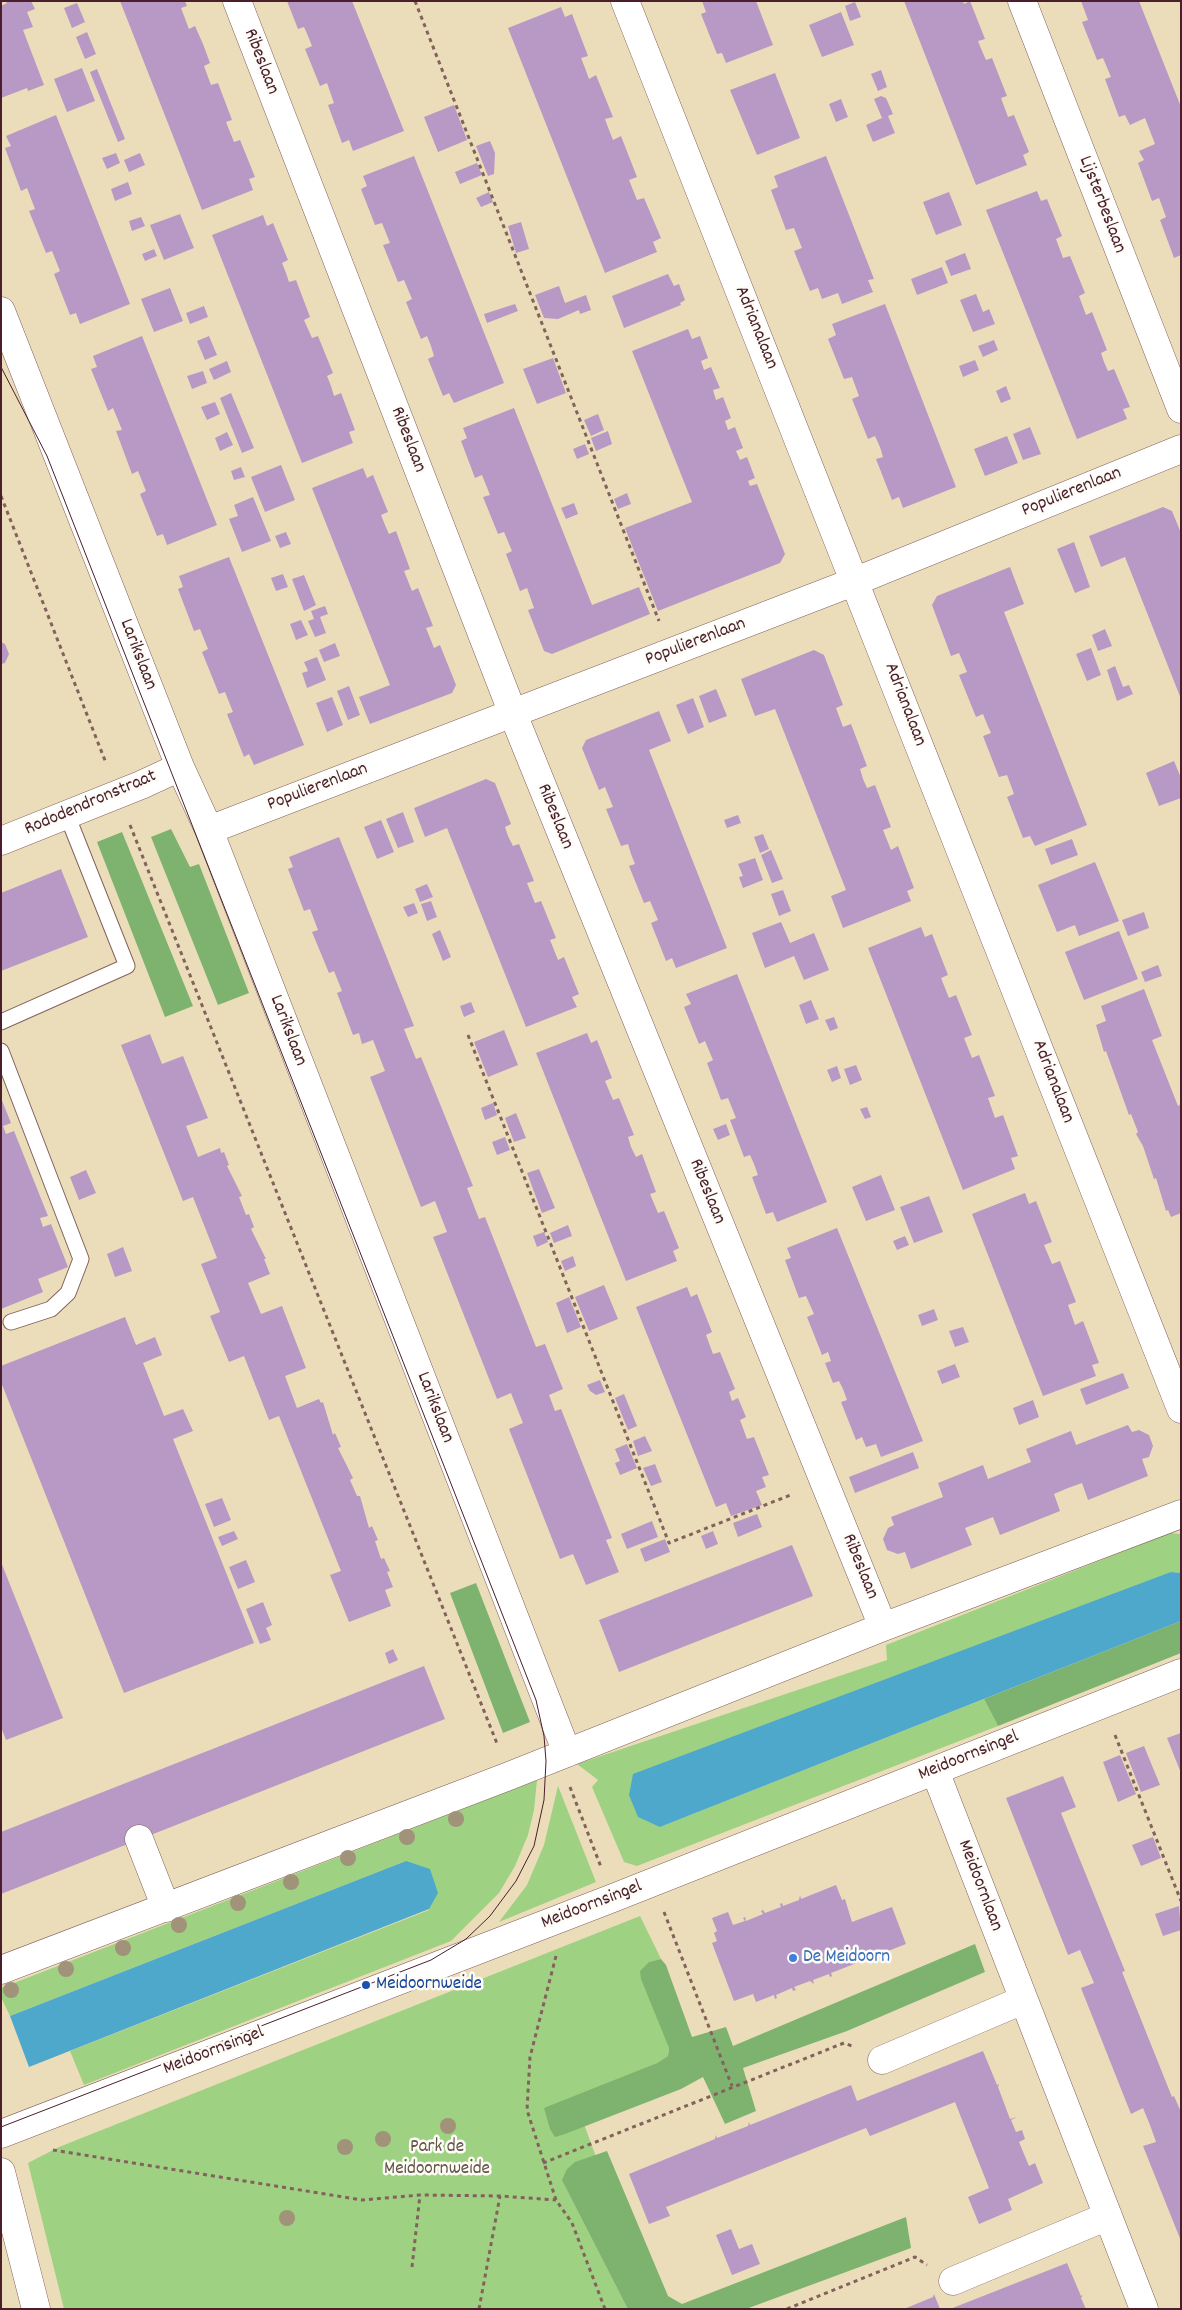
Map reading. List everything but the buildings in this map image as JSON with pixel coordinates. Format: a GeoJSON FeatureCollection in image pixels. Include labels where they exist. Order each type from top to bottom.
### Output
{"type":"FeatureCollection","features":[{"type":"Feature","properties":{"kind":"street","name":"Ribeslaan"},"geometry":{"type":"LineString","coordinates":[[237,1],[513,714],[883,1628]]}},
{"type":"Feature","properties":{"kind":"street","name":"Adrianalaan"},"geometry":{"type":"LineString","coordinates":[[625,1],[856,581],[1181,1410]]}},
{"type":"Feature","properties":{"kind":"street","name":"Lijsterbeslaan"},"geometry":{"type":"LineString","coordinates":[[1022,1],[1181,409]]}},
{"type":"Feature","properties":{"kind":"street","name":"Larikslaan"},"geometry":{"type":"LineString","coordinates":[[1,311],[180,767],[209,830],[567,1753]]}},
{"type":"Feature","properties":{"kind":"street","name":"Populierenlaan"},"geometry":{"type":"LineString","coordinates":[[209,830],[856,581],[1181,449]]}},
{"type":"Feature","properties":{"kind":"street","name":"Rododendronstraat"},"geometry":{"type":"LineString","coordinates":[[1,841],[118,795],[180,767]]}},
{"type":"Feature","properties":{"kind":"street"},"geometry":{"type":"LineString","coordinates":[[1,1970],[509,1776],[883,1628],[1181,1514]]}},
{"type":"Feature","properties":{"kind":"street","name":"Meidoornsingel"},"geometry":{"type":"LineString","coordinates":[[1,2134],[567,1916],[1181,1673]]}},
{"type":"Feature","properties":{"kind":"street","name":"Meidoornlaan"},"geometry":{"type":"LineString","coordinates":[[935,1771],[1144,2309]]}},
{"type":"Feature","properties":{"kind":"street"},"geometry":{"type":"LineString","coordinates":[[139,1839],[166,1908]]}},
{"type":"Feature","properties":{"kind":"street"},"geometry":{"type":"LineString","coordinates":[[882,2060],[1023,2000]]}},
{"type":"Feature","properties":{"kind":"street"},"geometry":{"type":"LineString","coordinates":[[1,2172],[36,2309]]}},
{"type":"Feature","properties":{"kind":"street"},"geometry":{"type":"LineString","coordinates":[[953,2281],[1108,2216]]}},
{"type":"Feature","properties":{"kind":"lane"},"geometry":{"type":"LineString","coordinates":[[1,1022],[128,966],[68,814]]}},
{"type":"Feature","properties":{"kind":"lane"},"geometry":{"type":"LineString","coordinates":[[1,1052],[81,1259],[68,1293],[51,1309],[11,1322]]}},
{"type":"Feature","properties":{"kind":"path"},"geometry":{"type":"LineString","coordinates":[[415,1],[672,652]]}},
{"type":"Feature","properties":{"kind":"path"},"geometry":{"type":"LineString","coordinates":[[1,496],[118,795],[509,1776]]}},
{"type":"Feature","properties":{"kind":"path"},"geometry":{"type":"LineString","coordinates":[[468,1035],[669,1543],[824,1482]]}},
{"type":"Feature","properties":{"kind":"path"},"geometry":{"type":"LineString","coordinates":[[1114,1734],[1181,1901]]}},
{"type":"Feature","properties":{"kind":"path"},"geometry":{"type":"LineString","coordinates":[[567,1753],[564,1770],[612,1898]]}},
{"type":"Feature","properties":{"kind":"path"},"geometry":{"type":"LineString","coordinates":[[653,1882],[732,2086]]}},
{"type":"Feature","properties":{"kind":"path"},"geometry":{"type":"LineString","coordinates":[[567,1916],[530,2056],[527,2110],[556,2200],[572,2223],[606,2309]]}},
{"type":"Feature","properties":{"kind":"path"},"geometry":{"type":"LineString","coordinates":[[543,2162],[844,2043],[882,2060]]}},
{"type":"Feature","properties":{"kind":"path"},"geometry":{"type":"LineString","coordinates":[[50,2150],[362,2200],[420,2195],[500,2196],[556,2200]]}},
{"type":"Feature","properties":{"kind":"path"},"geometry":{"type":"LineString","coordinates":[[412,2267],[420,2195]]}},
{"type":"Feature","properties":{"kind":"path"},"geometry":{"type":"LineString","coordinates":[[479,2309],[500,2196]]}},
{"type":"Feature","properties":{"kind":"path"},"geometry":{"type":"LineString","coordinates":[[787,2309],[915,2257],[953,2281]]}},
{"type":"Feature","properties":{"kind":"green space"},"geometry":{"type":"Polygon","coordinates":[[[171,829],[190,867],[199,864],[249,993],[218,1005],[151,837],[171,829]]]}},
{"type":"Feature","properties":{"kind":"green space"},"geometry":{"type":"Polygon","coordinates":[[[122,832],[193,1006],[165,1017],[97,842],[122,832]]]}},
{"type":"Feature","properties":{"kind":"green space"},"geometry":{"type":"Polygon","coordinates":[[[1170,1533],[1181,1534],[1181,1573],[1171,1572],[660,1827],[984,1699],[998,1726],[637,1866],[624,1862],[592,1787],[598,1780],[577,1764],[887,1660],[886,1645],[1170,1533]]]}},
{"type":"Feature","properties":{"kind":"green space"},"geometry":{"type":"Polygon","coordinates":[[[476,1583],[530,1722],[503,1733],[450,1593],[476,1583]]]}},
{"type":"Feature","properties":{"kind":"green space"},"geometry":{"type":"Polygon","coordinates":[[[1181,1621],[1181,1653],[998,1726],[984,1699],[1181,1621]]]}},
{"type":"Feature","properties":{"kind":"green space"},"geometry":{"type":"Polygon","coordinates":[[[537,1780],[534,1810],[528,1835],[515,1866],[499,1893],[451,1941],[84,2085],[70,2051],[429,1910],[406,1861],[10,2016],[1,1997],[1,1988],[537,1780]]]}},
{"type":"Feature","properties":{"kind":"green space"},"geometry":{"type":"Polygon","coordinates":[[[558,1786],[596,1882],[499,1922],[527,1885],[544,1845],[558,1786]]]}},
{"type":"Feature","properties":{"kind":"green space","name":"Park de Meidoornweide"},"geometry":{"type":"Polygon","coordinates":[[[640,1916],[661,1959],[649,1962],[669,2048],[668,2056],[657,2063],[574,2097],[652,2309],[64,2309],[28,2163],[59,2147],[640,1916]]]}},
{"type":"Feature","properties":{"kind":"green space"},"geometry":{"type":"Polygon","coordinates":[[[975,1944],[985,1972],[847,2031],[743,2068],[756,2111],[725,2124],[703,2077],[681,2089],[565,2134],[555,2137],[550,2129],[544,2108],[657,2063],[668,2056],[669,2048],[641,1979],[640,1971],[649,1962],[661,1959],[666,1965],[692,2037],[726,2027],[733,2046],[975,1944]]]}},
{"type":"Feature","properties":{"kind":"green space"},"geometry":{"type":"Polygon","coordinates":[[[607,2151],[668,2296],[682,2304],[906,2217],[911,2248],[746,2309],[628,2309],[562,2180],[567,2169],[575,2162],[607,2151]]]}},
{"type":"Feature","properties":{"kind":"water"},"geometry":{"type":"Polygon","coordinates":[[[1171,1572],[1181,1573],[1181,1621],[660,1827],[638,1817],[629,1795],[633,1774],[1171,1572]]]}},
{"type":"Feature","properties":{"kind":"water"},"geometry":{"type":"Polygon","coordinates":[[[406,1861],[430,1869],[438,1893],[429,1909],[29,2067],[10,2016],[406,1861]]]}},
{"type":"Feature","properties":{"kind":"tram line"},"geometry":{"type":"LineString","coordinates":[[1,367],[47,456],[536,1700],[544,1736],[546,1761],[544,1800],[534,1846],[516,1881],[490,1916],[466,1939],[431,1960],[1,2127]]}},
{"type":"Feature","properties":{"kind":"place","name":"De Meidoorn"},"geometry":{"type":"Point","coordinates":[793,1958]}},
{"type":"Feature","properties":{"kind":"place","name":"Meidoornweide"},"geometry":{"type":"Point","coordinates":[366,1985]}}]}
